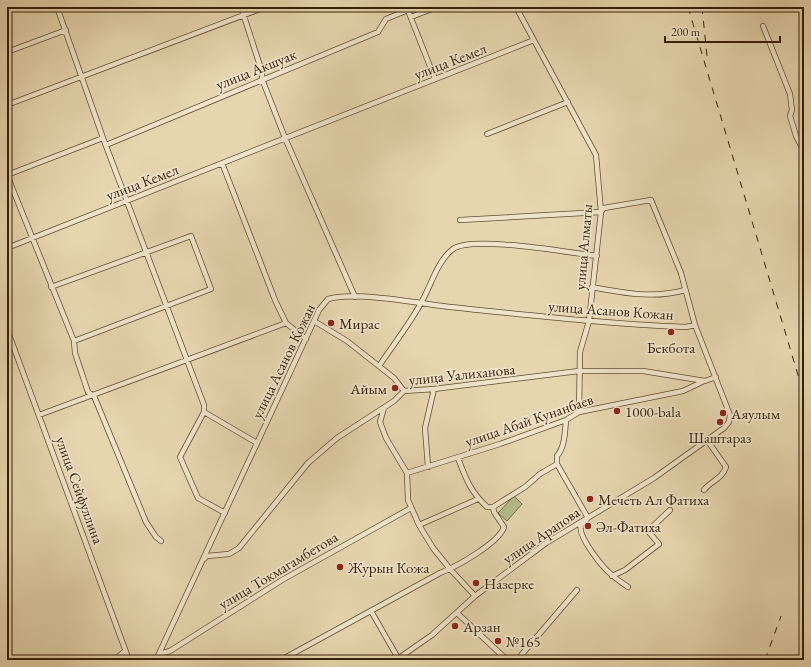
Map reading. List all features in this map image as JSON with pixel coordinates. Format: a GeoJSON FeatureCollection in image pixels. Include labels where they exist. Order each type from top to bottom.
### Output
{"type":"FeatureCollection","features":[{"type":"Feature","properties":{"kind":"street"},"geometry":{"type":"LineString","coordinates":[[57,7],[103,138],[204,405],[204,412],[180,456],[198,498],[225,513]]}},
{"type":"Feature","properties":{"kind":"street"},"geometry":{"type":"LineString","coordinates":[[241,7],[262,72],[262,79],[285,138],[355,297]]}},
{"type":"Feature","properties":{"kind":"street"},"geometry":{"type":"LineString","coordinates":[[7,105],[265,7]]}},
{"type":"Feature","properties":{"kind":"street"},"geometry":{"type":"LineString","coordinates":[[412,17],[437,7]]}},
{"type":"Feature","properties":{"kind":"street"},"geometry":{"type":"LineString","coordinates":[[487,134],[568,102],[516,7]]}},
{"type":"Feature","properties":{"kind":"street"},"geometry":{"type":"LineString","coordinates":[[407,8],[412,17],[435,79]]}},
{"type":"Feature","properties":{"kind":"street","name":"улица Акшуак"},"geometry":{"type":"LineString","coordinates":[[106,145],[378,32],[386,19],[407,8]]}},
{"type":"Feature","properties":{"kind":"street"},"geometry":{"type":"LineString","coordinates":[[763,26],[790,94],[792,110],[790,116],[803,149]]}},
{"type":"Feature","properties":{"kind":"street"},"geometry":{"type":"LineString","coordinates":[[7,52],[66,30]]}},
{"type":"Feature","properties":{"kind":"street","name":"улица Кемел"},"geometry":{"type":"LineString","coordinates":[[7,248],[534,40]]}},
{"type":"Feature","properties":{"kind":"street","name":"улица Алматы"},"geometry":{"type":"LineString","coordinates":[[568,102],[596,155],[601,212],[589,321],[580,352],[579,412]]}},
{"type":"Feature","properties":{"kind":"street"},"geometry":{"type":"LineString","coordinates":[[103,138],[7,175],[74,341],[75,353],[88,392],[94,396],[146,522],[156,537],[161,541]]}},
{"type":"Feature","properties":{"kind":"street"},"geometry":{"type":"LineString","coordinates":[[222,162],[275,300],[286,323],[306,339]]}},
{"type":"Feature","properties":{"kind":"street"},"geometry":{"type":"LineString","coordinates":[[460,220],[601,212],[604,208],[651,200],[681,273],[695,325],[716,377]]}},
{"type":"Feature","properties":{"kind":"street"},"geometry":{"type":"LineString","coordinates":[[51,287],[191,236],[211,289],[74,341]]}},
{"type":"Feature","properties":{"kind":"street"},"geometry":{"type":"LineString","coordinates":[[379,366],[421,304],[445,257],[454,248],[466,243],[486,243],[597,256]]}},
{"type":"Feature","properties":{"kind":"street"},"geometry":{"type":"LineString","coordinates":[[592,287],[648,295],[672,294],[685,290]]}},
{"type":"Feature","properties":{"kind":"street","name":"улица Асанов Кожан"},"geometry":{"type":"LineString","coordinates":[[156,660],[319,310],[328,299],[355,297],[589,321],[682,327],[695,325]]}},
{"type":"Feature","properties":{"kind":"street"},"geometry":{"type":"LineString","coordinates":[[314,321],[347,341],[399,383],[404,391]]}},
{"type":"Feature","properties":{"kind":"street"},"geometry":{"type":"LineString","coordinates":[[39,415],[94,396],[286,323]]}},
{"type":"Feature","properties":{"kind":"street","name":"улица Сейфуллина"},"geometry":{"type":"LineString","coordinates":[[7,329],[129,660]]}},
{"type":"Feature","properties":{"kind":"street","name":"улица Уалиханова"},"geometry":{"type":"LineString","coordinates":[[203,559],[207,556],[229,554],[239,548],[308,463],[337,438],[385,407],[404,391],[434,389],[579,371],[643,371],[705,381],[716,377]]}},
{"type":"Feature","properties":{"kind":"street","name":"улица Арапова"},"geometry":{"type":"LineString","coordinates":[[397,659],[432,635],[475,596],[546,543],[654,478],[724,428],[729,422],[730,415],[716,377]]}},
{"type":"Feature","properties":{"kind":"street","name":"улица Абай Кунанбаев"},"geometry":{"type":"LineString","coordinates":[[407,473],[458,458],[566,420],[579,412],[683,391],[705,381]]}},
{"type":"Feature","properties":{"kind":"street"},"geometry":{"type":"LineString","coordinates":[[428,467],[425,428],[434,389]]}},
{"type":"Feature","properties":{"kind":"street"},"geometry":{"type":"LineString","coordinates":[[385,407],[380,422],[382,430],[407,473],[408,500],[419,525],[433,548],[450,570],[475,596]]}},
{"type":"Feature","properties":{"kind":"street"},"geometry":{"type":"LineString","coordinates":[[204,412],[257,444]]}},
{"type":"Feature","properties":{"kind":"street"},"geometry":{"type":"LineString","coordinates":[[566,420],[565,436],[560,452],[557,456],[558,464],[588,518],[581,525],[580,533],[612,576],[628,587]]}},
{"type":"Feature","properties":{"kind":"street"},"geometry":{"type":"LineString","coordinates":[[704,490],[711,482],[719,478],[726,468],[707,440]]}},
{"type":"Feature","properties":{"kind":"street"},"geometry":{"type":"LineString","coordinates":[[458,458],[469,486],[478,499],[487,507],[493,507],[525,487],[540,474],[558,464]]}},
{"type":"Feature","properties":{"kind":"street"},"geometry":{"type":"LineString","coordinates":[[419,525],[478,499]]}},
{"type":"Feature","properties":{"kind":"street"},"geometry":{"type":"LineString","coordinates":[[281,660],[440,573],[450,570],[488,545],[503,530],[503,523],[494,512],[493,507]]}},
{"type":"Feature","properties":{"kind":"street","name":"улица Токмагамбетова"},"geometry":{"type":"LineString","coordinates":[[159,654],[170,650],[282,580],[411,508]]}},
{"type":"Feature","properties":{"kind":"street"},"geometry":{"type":"LineString","coordinates":[[612,576],[625,570],[659,544],[648,531],[670,510]]}},
{"type":"Feature","properties":{"kind":"street"},"geometry":{"type":"LineString","coordinates":[[517,660],[577,590]]}},
{"type":"Feature","properties":{"kind":"street"},"geometry":{"type":"LineString","coordinates":[[371,612],[397,659]]}},
{"type":"Feature","properties":{"kind":"street"},"geometry":{"type":"LineString","coordinates":[[457,613],[506,660]]}},
{"type":"Feature","properties":{"kind":"street"},"geometry":{"type":"LineString","coordinates":[[114,660],[125,651]]}},
{"type":"Feature","properties":{"kind":"green space"},"geometry":{"type":"Polygon","coordinates":[[[514,496],[522,504],[507,521],[498,513],[514,496]]]}},
{"type":"Feature","properties":{"kind":"railway"},"geometry":{"type":"LineString","coordinates":[[688,7],[804,395]]}},
{"type":"Feature","properties":{"kind":"railway"},"geometry":{"type":"LineString","coordinates":[[702,7],[707,56]]}},
{"type":"Feature","properties":{"kind":"railway"},"geometry":{"type":"LineString","coordinates":[[765,660],[781,616]]}},
{"type":"Feature","properties":{"kind":"place","name":"Мирас"},"geometry":{"type":"Point","coordinates":[331,323]}},
{"type":"Feature","properties":{"kind":"place","name":"Бекбота"},"geometry":{"type":"Point","coordinates":[671,332]}},
{"type":"Feature","properties":{"kind":"place","name":"Айым"},"geometry":{"type":"Point","coordinates":[395,388]}},
{"type":"Feature","properties":{"kind":"place","name":"1000-bala"},"geometry":{"type":"Point","coordinates":[617,411]}},
{"type":"Feature","properties":{"kind":"place","name":"Аяулым"},"geometry":{"type":"Point","coordinates":[723,413]}},
{"type":"Feature","properties":{"kind":"place","name":"Шаштараз"},"geometry":{"type":"Point","coordinates":[720,422]}},
{"type":"Feature","properties":{"kind":"place","name":"Мечеть Ал Фатиха"},"geometry":{"type":"Point","coordinates":[590,499]}},
{"type":"Feature","properties":{"kind":"place","name":"Әл-Фатиха"},"geometry":{"type":"Point","coordinates":[588,526]}},
{"type":"Feature","properties":{"kind":"place","name":"Журын Кожа"},"geometry":{"type":"Point","coordinates":[340,567]}},
{"type":"Feature","properties":{"kind":"place","name":"Назерке"},"geometry":{"type":"Point","coordinates":[476,583]}},
{"type":"Feature","properties":{"kind":"place","name":"Арзан"},"geometry":{"type":"Point","coordinates":[455,626]}},
{"type":"Feature","properties":{"kind":"place","name":"№165"},"geometry":{"type":"Point","coordinates":[498,641]}}]}
